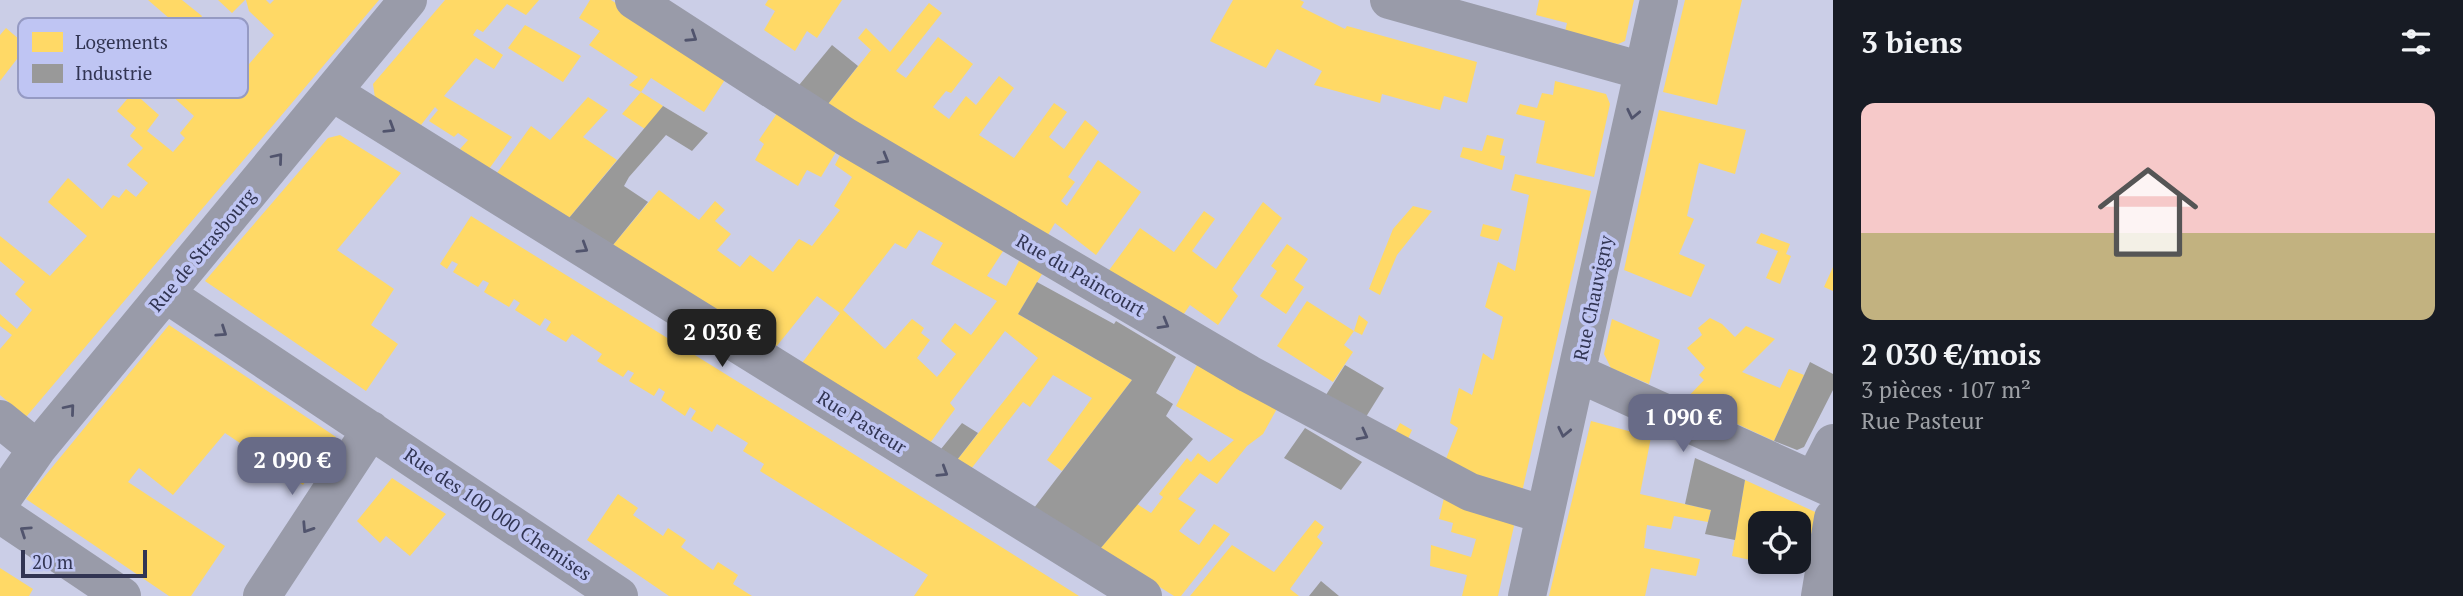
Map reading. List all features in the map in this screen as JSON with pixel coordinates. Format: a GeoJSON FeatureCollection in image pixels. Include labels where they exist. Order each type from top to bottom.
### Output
{"type":"FeatureCollection","features":[{"type":"Feature","properties":{"kind":"street","name":"Rue de Strasbourg"},"geometry":{"type":"LineString","coordinates":[[0,502],[37,449],[408,0]]}},
{"type":"Feature","properties":{"kind":"street","name":"Rue du Paincourt"},"geometry":{"type":"LineString","coordinates":[[634,0],[846,137],[1249,374],[1470,492],[1545,515]]}},
{"type":"Feature","properties":{"kind":"street"},"geometry":{"type":"LineString","coordinates":[[1389,0],[1643,71]]}},
{"type":"Feature","properties":{"kind":"street","name":"Rue Chauvigny"},"geometry":{"type":"LineString","coordinates":[[1527,596],[1659,0]]}},
{"type":"Feature","properties":{"kind":"street","name":"Rue Pasteur"},"geometry":{"type":"LineString","coordinates":[[332,92],[1143,596]]}},
{"type":"Feature","properties":{"kind":"street","name":"Rue des 100 000 Chemises"},"geometry":{"type":"LineString","coordinates":[[166,294],[619,596]]}},
{"type":"Feature","properties":{"kind":"street"},"geometry":{"type":"LineString","coordinates":[[1577,373],[1823,485],[1833,443]]}},
{"type":"Feature","properties":{"kind":"street"},"geometry":{"type":"LineString","coordinates":[[0,419],[37,449]]}},
{"type":"Feature","properties":{"kind":"street"},"geometry":{"type":"LineString","coordinates":[[262,596],[372,430]]}},
{"type":"Feature","properties":{"kind":"street"},"geometry":{"type":"LineString","coordinates":[[0,514],[122,596]]}},
{"type":"Feature","properties":{"kind":"street"},"geometry":{"type":"LineString","coordinates":[[1820,596],[1833,518]]}},
{"type":"Feature","properties":{"kind":"building: Logements"},"geometry":{"type":"Polygon","coordinates":[[[148,0],[182,0],[202,16],[201,18],[169,18],[148,0]]]}},
{"type":"Feature","properties":{"kind":"building: Logements"},"geometry":{"type":"Polygon","coordinates":[[[218,0],[245,0],[232,13],[218,0]]]}},
{"type":"Feature","properties":{"kind":"building: Logements"},"geometry":{"type":"Polygon","coordinates":[[[246,0],[266,0],[270,4],[274,0],[379,0],[26,417],[0,395],[0,349],[12,335],[0,326],[0,314],[17,329],[32,310],[15,294],[25,282],[0,261],[0,236],[50,276],[87,236],[48,202],[68,178],[102,209],[113,195],[119,198],[126,189],[136,197],[148,183],[127,165],[143,148],[130,136],[136,128],[117,111],[128,98],[140,98],[159,115],[147,131],[173,152],[185,138],[180,133],[194,116],[174,98],[248,98],[248,65],[274,35],[249,11],[246,0]]]}},
{"type":"Feature","properties":{"kind":"building: Logements"},"geometry":{"type":"Polygon","coordinates":[[[445,0],[539,0],[526,15],[507,4],[483,32],[477,29],[473,35],[503,55],[494,69],[476,58],[444,96],[512,137],[489,169],[460,149],[468,140],[458,133],[454,137],[429,121],[438,110],[435,107],[421,125],[375,98],[373,84],[445,0]]]}},
{"type":"Feature","properties":{"kind":"building: Logements"},"geometry":{"type":"Polygon","coordinates":[[[590,0],[611,0],[728,75],[704,112],[651,78],[641,92],[629,85],[638,77],[589,45],[600,31],[579,18],[590,0]]]}},
{"type":"Feature","properties":{"kind":"building: Logements"},"geometry":{"type":"Polygon","coordinates":[[[768,0],[842,0],[817,38],[807,31],[795,51],[764,30],[775,11],[765,5],[768,0]]]}},
{"type":"Feature","properties":{"kind":"building: Logements"},"geometry":{"type":"Polygon","coordinates":[[[1233,0],[1300,0],[1304,2],[1301,7],[1345,29],[1347,26],[1477,62],[1467,103],[1444,96],[1440,110],[1382,94],[1380,103],[1314,85],[1322,71],[1277,49],[1266,68],[1210,41],[1233,0]]]}},
{"type":"Feature","properties":{"kind":"building: Logements"},"geometry":{"type":"Polygon","coordinates":[[[1539,0],[1634,0],[1625,41],[1618,44],[1565,32],[1567,23],[1536,15],[1539,0]]]}},
{"type":"Feature","properties":{"kind":"building: Logements"},"geometry":{"type":"Polygon","coordinates":[[[1685,0],[1742,0],[1717,105],[1663,92],[1685,0]]]}},
{"type":"Feature","properties":{"kind":"building: Logements"},"geometry":{"type":"Polygon","coordinates":[[[929,3],[942,13],[896,71],[906,78],[938,37],[973,64],[951,93],[946,91],[933,107],[949,119],[966,96],[976,105],[999,76],[1014,88],[979,135],[1014,158],[1054,103],[1067,112],[1049,137],[1064,149],[1085,120],[1099,132],[1068,177],[1075,182],[1061,201],[1067,206],[1098,160],[1141,192],[1096,255],[1055,223],[1046,238],[824,109],[871,50],[858,38],[866,28],[890,52],[929,3]]]}},
{"type":"Feature","properties":{"kind":"building: Logements"},"geometry":{"type":"Polygon","coordinates":[[[525,25],[581,56],[563,82],[508,48],[525,25]]]}},
{"type":"Feature","properties":{"kind":"building: Logements"},"geometry":{"type":"Polygon","coordinates":[[[6,28],[18,38],[18,58],[0,81],[0,35],[6,28]]]}},
{"type":"Feature","properties":{"kind":"building: Logements"},"geometry":{"type":"Polygon","coordinates":[[[1555,81],[1606,94],[1610,104],[1594,177],[1536,163],[1545,121],[1516,114],[1520,104],[1537,108],[1542,93],[1553,95],[1555,81]]]}},
{"type":"Feature","properties":{"kind":"building: Logements"},"geometry":{"type":"Polygon","coordinates":[[[641,92],[663,106],[645,129],[622,114],[641,92]]]}},
{"type":"Feature","properties":{"kind":"building: Logements"},"geometry":{"type":"Polygon","coordinates":[[[588,97],[608,110],[583,137],[617,160],[569,218],[497,173],[531,126],[550,140],[588,97]]]}},
{"type":"Feature","properties":{"kind":"building: Logements"},"geometry":{"type":"Polygon","coordinates":[[[780,109],[839,147],[821,177],[807,170],[798,186],[755,160],[764,144],[759,140],[780,109]]]}},
{"type":"Feature","properties":{"kind":"building: Logements"},"geometry":{"type":"Polygon","coordinates":[[[1659,110],[1746,130],[1735,174],[1699,163],[1687,216],[1694,219],[1679,254],[1705,265],[1691,297],[1624,270],[1659,110]]]}},
{"type":"Feature","properties":{"kind":"building: Logements"},"geometry":{"type":"Polygon","coordinates":[[[340,135],[401,173],[337,250],[394,289],[371,325],[398,344],[366,391],[205,281],[328,138],[340,135]]]}},
{"type":"Feature","properties":{"kind":"building: Logements"},"geometry":{"type":"Polygon","coordinates":[[[1487,135],[1504,139],[1500,155],[1505,156],[1502,170],[1460,157],[1463,147],[1482,151],[1487,135]]]}},
{"type":"Feature","properties":{"kind":"building: Logements"},"geometry":{"type":"Polygon","coordinates":[[[843,149],[1007,245],[987,276],[1006,286],[1022,255],[1045,269],[1018,314],[1132,380],[1062,471],[1047,460],[1092,398],[1053,375],[1030,407],[1023,402],[971,469],[957,460],[1038,358],[1005,331],[950,403],[955,409],[930,443],[802,363],[840,313],[817,296],[776,347],[613,245],[659,190],[699,220],[715,201],[725,210],[715,221],[731,234],[717,250],[740,267],[750,255],[773,272],[799,239],[812,246],[840,210],[834,206],[852,177],[835,165],[843,149]],[[919,230],[906,249],[895,243],[843,310],[885,349],[912,319],[924,328],[921,333],[930,340],[917,358],[937,377],[956,354],[941,341],[955,323],[971,335],[997,301],[931,264],[943,243],[919,230]]]}},
{"type":"Feature","properties":{"kind":"building: Logements"},"geometry":{"type":"Polygon","coordinates":[[[1515,174],[1591,191],[1522,492],[1444,464],[1458,428],[1450,423],[1459,388],[1472,395],[1483,353],[1493,360],[1503,317],[1485,307],[1498,262],[1515,271],[1529,195],[1511,190],[1515,174]]]}},
{"type":"Feature","properties":{"kind":"building: Logements"},"geometry":{"type":"Polygon","coordinates":[[[1263,202],[1282,218],[1232,289],[1238,296],[1218,325],[1190,305],[1181,318],[1107,273],[1140,228],[1174,252],[1204,211],[1215,219],[1192,251],[1216,269],[1263,202]]]}},
{"type":"Feature","properties":{"kind":"building: Logements"},"geometry":{"type":"Polygon","coordinates":[[[1413,206],[1432,211],[1397,255],[1380,295],[1369,289],[1393,229],[1413,206]]]}},
{"type":"Feature","properties":{"kind":"building: Logements"},"geometry":{"type":"Polygon","coordinates":[[[471,216],[1079,596],[914,596],[928,575],[760,471],[764,464],[743,451],[748,443],[717,424],[712,432],[691,419],[696,411],[690,407],[685,416],[661,400],[665,392],[659,388],[654,396],[629,381],[634,373],[628,370],[623,377],[597,361],[602,354],[572,334],[566,342],[546,330],[551,322],[545,318],[540,326],[515,310],[520,303],[514,299],[509,307],[484,292],[489,283],[483,280],[478,287],[453,272],[458,264],[452,261],[447,269],[440,264],[471,216]]]}},
{"type":"Feature","properties":{"kind":"building: Logements"},"geometry":{"type":"Polygon","coordinates":[[[1483,224],[1502,229],[1498,241],[1480,236],[1483,224]]]}},
{"type":"Feature","properties":{"kind":"building: Logements"},"geometry":{"type":"Polygon","coordinates":[[[1761,233],[1790,244],[1786,254],[1791,256],[1780,284],[1766,278],[1778,251],[1756,243],[1761,233]]]}},
{"type":"Feature","properties":{"kind":"building: Logements"},"geometry":{"type":"Polygon","coordinates":[[[1287,244],[1308,259],[1294,280],[1304,287],[1286,314],[1260,296],[1277,271],[1271,266],[1287,244]]]}},
{"type":"Feature","properties":{"kind":"building: Logements"},"geometry":{"type":"Polygon","coordinates":[[[1833,267],[1833,291],[1824,287],[1833,267]]]}},
{"type":"Feature","properties":{"kind":"building: Logements"},"geometry":{"type":"Polygon","coordinates":[[[1307,301],[1354,331],[1344,345],[1353,352],[1333,382],[1277,346],[1307,301]]]}},
{"type":"Feature","properties":{"kind":"building: Logements"},"geometry":{"type":"Polygon","coordinates":[[[1359,315],[1368,322],[1362,335],[1354,331],[1359,315]]]}},
{"type":"Feature","properties":{"kind":"building: Logements"},"geometry":{"type":"Polygon","coordinates":[[[1710,318],[1722,324],[1735,337],[1746,326],[1775,339],[1742,372],[1780,388],[1789,369],[1804,375],[1774,441],[1685,400],[1704,380],[1699,375],[1705,368],[1687,348],[1702,335],[1698,328],[1710,318]]]}},
{"type":"Feature","properties":{"kind":"building: Logements"},"geometry":{"type":"Polygon","coordinates":[[[1612,319],[1660,340],[1649,384],[1611,368],[1604,354],[1612,319]]]}},
{"type":"Feature","properties":{"kind":"building: Logements"},"geometry":{"type":"Polygon","coordinates":[[[169,325],[336,437],[303,485],[225,433],[173,495],[139,468],[128,482],[225,546],[191,596],[169,596],[26,499],[169,325]]]}},
{"type":"Feature","properties":{"kind":"building: Logements"},"geometry":{"type":"Polygon","coordinates":[[[1200,359],[1279,405],[1263,434],[1247,446],[1217,484],[1200,473],[1178,499],[1196,510],[1179,531],[1199,545],[1214,524],[1230,534],[1181,596],[1174,596],[1100,549],[1137,504],[1151,513],[1163,497],[1159,494],[1187,458],[1191,462],[1198,453],[1209,462],[1234,440],[1176,406],[1200,359]]]}},
{"type":"Feature","properties":{"kind":"building: Logements"},"geometry":{"type":"Polygon","coordinates":[[[1591,421],[1651,437],[1640,494],[1711,510],[1708,522],[1674,516],[1671,529],[1647,525],[1644,548],[1700,559],[1696,576],[1651,568],[1645,596],[1549,596],[1591,421]]]}},
{"type":"Feature","properties":{"kind":"building: Logements"},"geometry":{"type":"Polygon","coordinates":[[[1400,423],[1412,430],[1406,443],[1393,436],[1400,423]]]}},
{"type":"Feature","properties":{"kind":"building: Logements"},"geometry":{"type":"Polygon","coordinates":[[[392,478],[446,514],[410,556],[386,536],[380,543],[357,521],[392,478]]]}},
{"type":"Feature","properties":{"kind":"building: Logements"},"geometry":{"type":"Polygon","coordinates":[[[1745,480],[1824,516],[1814,568],[1811,567],[1811,511],[1748,511],[1748,559],[1732,556],[1745,480]]]}},
{"type":"Feature","properties":{"kind":"building: Logements"},"geometry":{"type":"Polygon","coordinates":[[[618,494],[638,508],[633,515],[663,536],[668,528],[686,540],[681,547],[713,570],[718,562],[738,575],[733,584],[752,596],[669,596],[587,540],[618,494]]]}},
{"type":"Feature","properties":{"kind":"building: Logements"},"geometry":{"type":"Polygon","coordinates":[[[1444,498],[1509,520],[1514,526],[1498,596],[1462,596],[1467,575],[1430,566],[1431,545],[1471,557],[1476,539],[1451,532],[1453,523],[1439,519],[1444,498]]]}},
{"type":"Feature","properties":{"kind":"building: Logements"},"geometry":{"type":"Polygon","coordinates":[[[1315,520],[1324,527],[1317,537],[1323,543],[1290,589],[1299,596],[1190,596],[1232,545],[1274,572],[1315,520]]]}},
{"type":"Feature","properties":{"kind":"building: Logements"},"geometry":{"type":"Polygon","coordinates":[[[0,568],[33,589],[29,596],[0,596],[0,568]]]}},
{"type":"Feature","properties":{"kind":"building: Industrie"},"geometry":{"type":"Polygon","coordinates":[[[832,45],[858,66],[824,109],[795,90],[832,45]]]}},
{"type":"Feature","properties":{"kind":"building: Industrie"},"geometry":{"type":"Polygon","coordinates":[[[663,106],[708,133],[692,151],[666,135],[629,177],[624,186],[648,202],[613,245],[569,218],[663,106]]]}},
{"type":"Feature","properties":{"kind":"building: Industrie"},"geometry":{"type":"Polygon","coordinates":[[[1037,282],[1114,324],[1116,321],[1176,357],[1156,393],[1173,404],[1166,416],[1193,439],[1100,549],[1034,508],[1132,380],[1018,314],[1037,282]]]}},
{"type":"Feature","properties":{"kind":"building: Industrie"},"geometry":{"type":"Polygon","coordinates":[[[1810,362],[1833,374],[1833,390],[1804,447],[1797,450],[1774,441],[1810,362]]]}},
{"type":"Feature","properties":{"kind":"building: Industrie"},"geometry":{"type":"Polygon","coordinates":[[[1345,365],[1384,388],[1364,420],[1324,398],[1345,365]]]}},
{"type":"Feature","properties":{"kind":"building: Industrie"},"geometry":{"type":"Polygon","coordinates":[[[962,423],[978,433],[957,460],[941,449],[962,423]]]}},
{"type":"Feature","properties":{"kind":"building: Industrie"},"geometry":{"type":"Polygon","coordinates":[[[1305,428],[1362,462],[1341,490],[1284,458],[1305,428]]]}},
{"type":"Feature","properties":{"kind":"building: Industrie"},"geometry":{"type":"Polygon","coordinates":[[[1695,458],[1745,480],[1735,540],[1705,534],[1711,510],[1685,504],[1695,458]]]}},
{"type":"Feature","properties":{"kind":"building: Industrie"},"geometry":{"type":"Polygon","coordinates":[[[1321,581],[1339,596],[1309,596],[1321,581]]]}}]}
